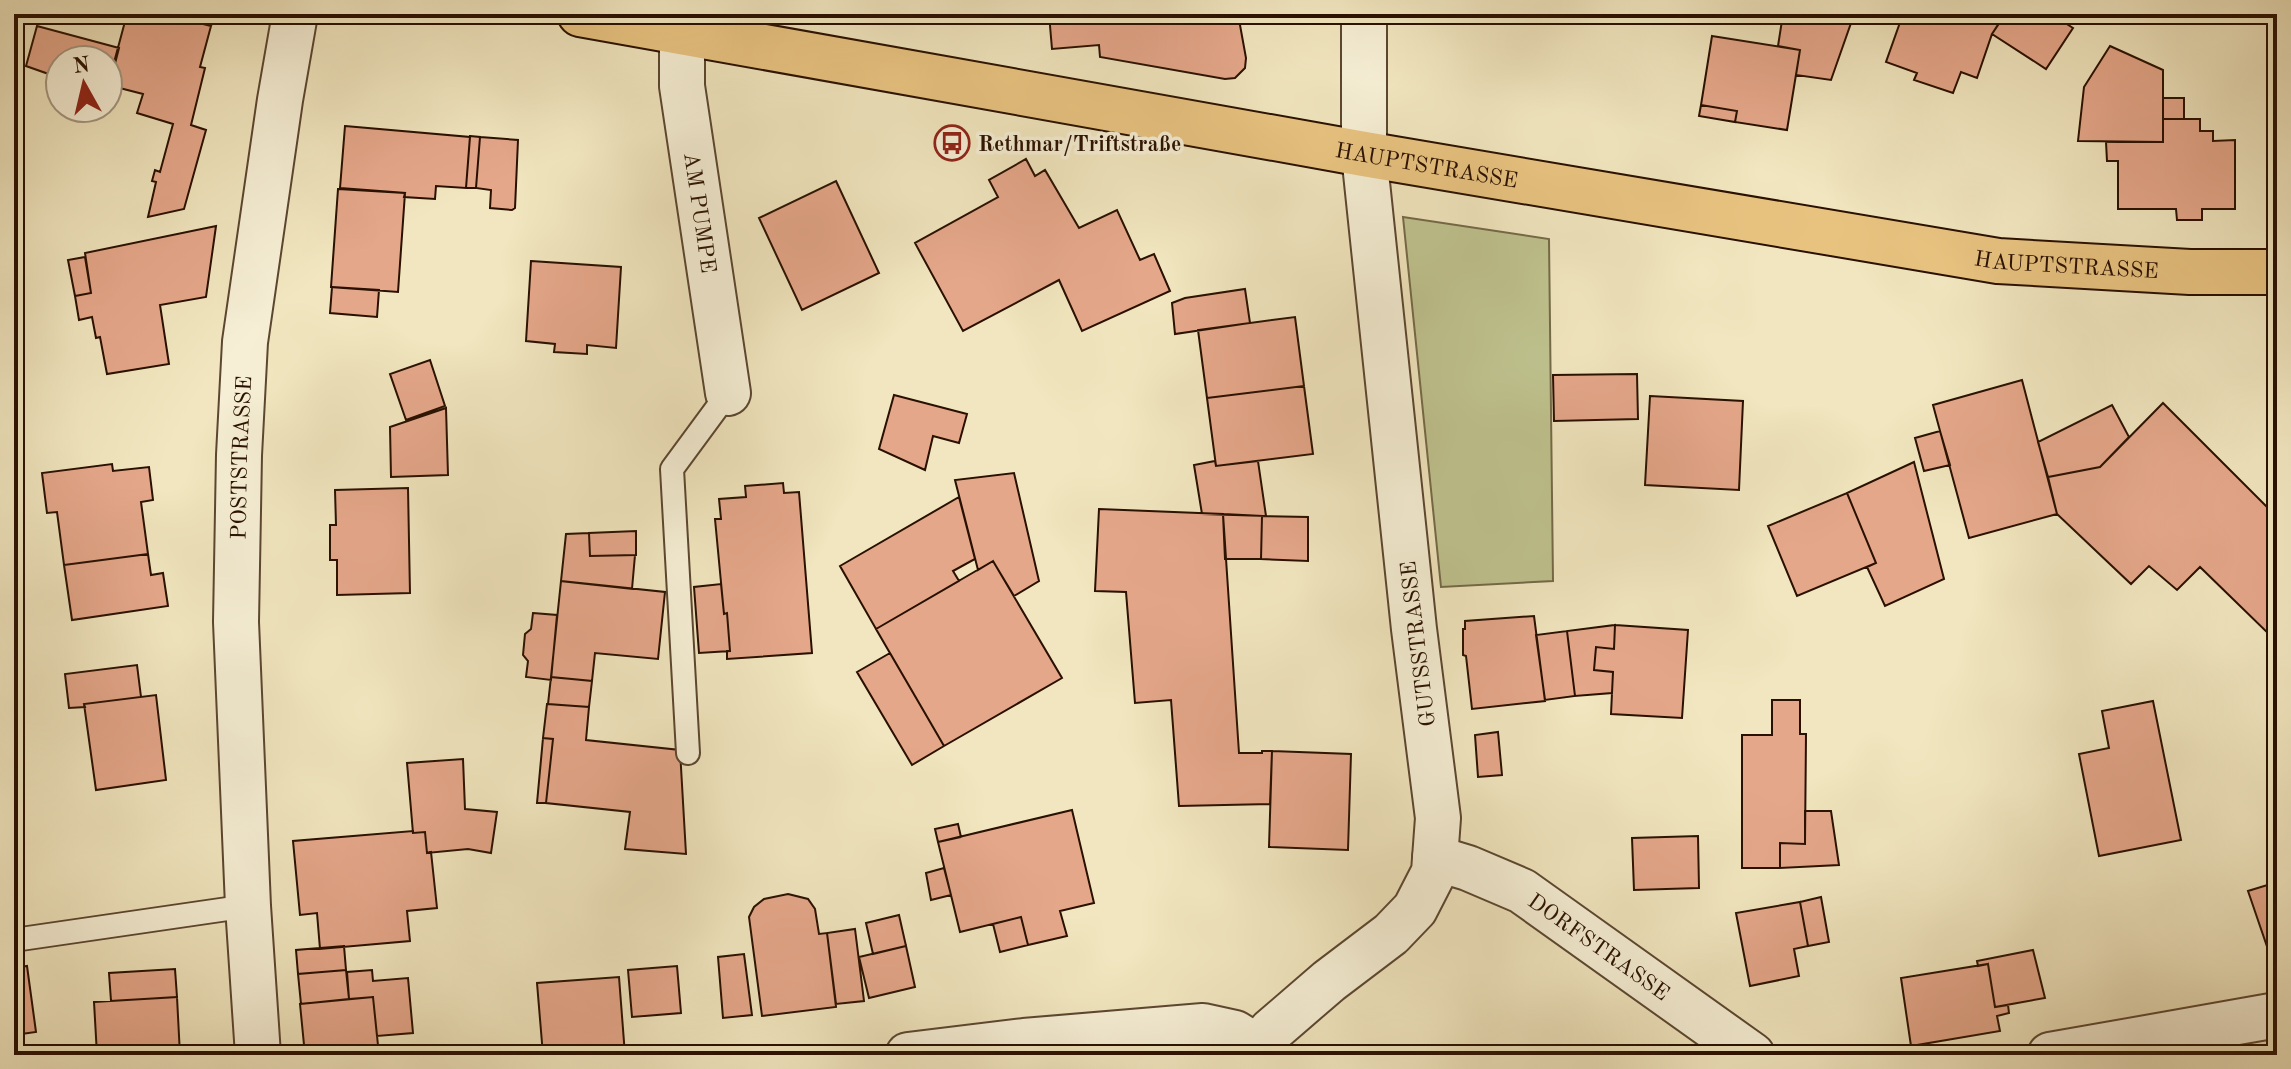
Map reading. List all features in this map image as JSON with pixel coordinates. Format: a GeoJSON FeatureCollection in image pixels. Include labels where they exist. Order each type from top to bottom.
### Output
{"type":"FeatureCollection","features":[{"type":"Feature","properties":{"kind":"main road","name":"HAUPTSTRASSE"},"geometry":{"type":"LineString","coordinates":[[580,14],[1364,154],[1998,261],[2190,272],[2277,272]]}},
{"type":"Feature","properties":{"kind":"street","name":"POSTSTRASSE"},"geometry":{"type":"LineString","coordinates":[[258,1055],[248,906],[236,622],[239,455],[245,342],[295,14]]}},
{"type":"Feature","properties":{"kind":"street","name":"GUTSSTRASSE"},"geometry":{"type":"LineString","coordinates":[[1254,1051],[1271,1031],[1329,981],[1391,934],[1415,909],[1434,872],[1438,818],[1414,629],[1364,154],[1364,14]]}},
{"type":"Feature","properties":{"kind":"street","name":"AM PUMPE"},"geometry":{"type":"LineString","coordinates":[[682,32],[682,86],[728,393]]}},
{"type":"Feature","properties":{"kind":"street","name":"DORFSTRASSE"},"geometry":{"type":"LineString","coordinates":[[1435,858],[1522,891],[1752,1055]]}},
{"type":"Feature","properties":{"kind":"street"},"geometry":{"type":"LineString","coordinates":[[2050,1055],[2277,1015]]}},
{"type":"Feature","properties":{"kind":"street"},"geometry":{"type":"LineString","coordinates":[[908,1055],[1024,1041],[1203,1026],[1235,1033],[1254,1051]]}},
{"type":"Feature","properties":{"kind":"lane"},"geometry":{"type":"LineString","coordinates":[[688,753],[672,469],[728,393]]}},
{"type":"Feature","properties":{"kind":"lane"},"geometry":{"type":"LineString","coordinates":[[14,940],[248,906]]}},
{"type":"Feature","properties":{"kind":"green space"},"geometry":{"type":"Polygon","coordinates":[[[1403,217],[1549,239],[1553,581],[1441,587],[1403,217]]]}},
{"type":"Feature","properties":{"kind":"building"},"geometry":{"type":"Polygon","coordinates":[[[127,14],[164,14],[211,26],[200,67],[205,68],[191,125],[206,130],[184,209],[148,217],[156,182],[152,181],[155,170],[160,172],[173,124],[137,113],[143,94],[124,89],[124,44],[119,44],[127,14]]]}},
{"type":"Feature","properties":{"kind":"building"},"geometry":{"type":"Polygon","coordinates":[[[164,14],[215,14],[211,26],[164,14]]]}},
{"type":"Feature","properties":{"kind":"building"},"geometry":{"type":"Polygon","coordinates":[[[1049,14],[1238,14],[1245,68],[1235,78],[1225,79],[1100,57],[1099,45],[1052,49],[1049,14]]]}},
{"type":"Feature","properties":{"kind":"building"},"geometry":{"type":"Polygon","coordinates":[[[1783,14],[1851,23],[1831,80],[1796,75],[1800,50],[1778,46],[1783,14]]]}},
{"type":"Feature","properties":{"kind":"building"},"geometry":{"type":"Polygon","coordinates":[[[1903,14],[2004,16],[1992,34],[1977,78],[1961,72],[1953,93],[1914,80],[1917,73],[1886,62],[1903,14]]]}},
{"type":"Feature","properties":{"kind":"building"},"geometry":{"type":"Polygon","coordinates":[[[2005,14],[2051,14],[2073,28],[2046,69],[1992,34],[2005,14]]]}},
{"type":"Feature","properties":{"kind":"building"},"geometry":{"type":"Polygon","coordinates":[[[37,26],[104,44],[44,44],[44,72],[26,66],[37,26]]]}},
{"type":"Feature","properties":{"kind":"building"},"geometry":{"type":"Polygon","coordinates":[[[1712,36],[1800,50],[1787,130],[1735,122],[1737,111],[1701,105],[1712,36]]]}},
{"type":"Feature","properties":{"kind":"building"},"geometry":{"type":"Polygon","coordinates":[[[2110,46],[2163,70],[2163,142],[2078,141],[2084,87],[2110,46]]]}},
{"type":"Feature","properties":{"kind":"building"},"geometry":{"type":"Polygon","coordinates":[[[2163,98],[2184,98],[2184,119],[2163,119],[2163,98]]]}},
{"type":"Feature","properties":{"kind":"building"},"geometry":{"type":"Polygon","coordinates":[[[1701,105],[1737,111],[1735,122],[1699,116],[1701,105]]]}},
{"type":"Feature","properties":{"kind":"building"},"geometry":{"type":"Polygon","coordinates":[[[2163,119],[2200,119],[2200,131],[2213,131],[2213,141],[2235,140],[2235,209],[2202,209],[2202,220],[2177,220],[2176,209],[2118,209],[2118,161],[2107,161],[2106,142],[2163,142],[2163,119]]]}},
{"type":"Feature","properties":{"kind":"building"},"geometry":{"type":"Polygon","coordinates":[[[345,126],[470,137],[466,188],[436,186],[435,199],[404,197],[405,193],[340,188],[345,126]]]}},
{"type":"Feature","properties":{"kind":"building"},"geometry":{"type":"Polygon","coordinates":[[[470,136],[480,137],[476,188],[466,188],[470,136]]]}},
{"type":"Feature","properties":{"kind":"building"},"geometry":{"type":"Polygon","coordinates":[[[480,137],[518,140],[515,208],[512,210],[490,208],[491,190],[476,188],[480,137]]]}},
{"type":"Feature","properties":{"kind":"building"},"geometry":{"type":"Polygon","coordinates":[[[1026,159],[1035,176],[1045,170],[1079,228],[1117,210],[1140,260],[1154,254],[1170,291],[1082,331],[1059,280],[963,331],[915,243],[998,197],[989,180],[1026,159]]]}},
{"type":"Feature","properties":{"kind":"building"},"geometry":{"type":"Polygon","coordinates":[[[836,181],[879,273],[802,310],[759,218],[836,181]]]}},
{"type":"Feature","properties":{"kind":"building"},"geometry":{"type":"Polygon","coordinates":[[[338,189],[405,193],[398,292],[331,287],[338,189]]]}},
{"type":"Feature","properties":{"kind":"building"},"geometry":{"type":"Polygon","coordinates":[[[216,226],[206,297],[160,305],[169,364],[107,374],[100,337],[96,338],[92,317],[79,320],[75,296],[91,293],[85,253],[216,226]]]}},
{"type":"Feature","properties":{"kind":"building"},"geometry":{"type":"Polygon","coordinates":[[[85,257],[91,293],[75,296],[68,260],[85,257]]]}},
{"type":"Feature","properties":{"kind":"building"},"geometry":{"type":"Polygon","coordinates":[[[531,261],[621,267],[616,348],[587,345],[587,354],[554,352],[555,344],[526,341],[531,261]]]}},
{"type":"Feature","properties":{"kind":"building"},"geometry":{"type":"Polygon","coordinates":[[[332,287],[379,290],[377,317],[330,313],[332,287]]]}},
{"type":"Feature","properties":{"kind":"building"},"geometry":{"type":"Polygon","coordinates":[[[1245,289],[1250,323],[1175,334],[1172,303],[1185,298],[1245,289]]]}},
{"type":"Feature","properties":{"kind":"building"},"geometry":{"type":"Polygon","coordinates":[[[1295,317],[1304,386],[1207,398],[1198,330],[1295,317]]]}},
{"type":"Feature","properties":{"kind":"building"},"geometry":{"type":"Polygon","coordinates":[[[430,360],[445,406],[406,420],[390,374],[430,360]]]}},
{"type":"Feature","properties":{"kind":"building"},"geometry":{"type":"Polygon","coordinates":[[[1637,374],[1638,419],[1554,421],[1553,375],[1637,374]]]}},
{"type":"Feature","properties":{"kind":"building"},"geometry":{"type":"Polygon","coordinates":[[[2022,380],[2057,514],[1969,538],[1933,405],[2022,380]]]}},
{"type":"Feature","properties":{"kind":"building"},"geometry":{"type":"Polygon","coordinates":[[[1304,386],[1313,454],[1216,466],[1207,398],[1304,386]]]}},
{"type":"Feature","properties":{"kind":"building"},"geometry":{"type":"Polygon","coordinates":[[[894,395],[967,414],[959,443],[933,436],[925,470],[879,449],[894,395]]]}},
{"type":"Feature","properties":{"kind":"building"},"geometry":{"type":"Polygon","coordinates":[[[1650,396],[1743,401],[1739,490],[1645,485],[1650,396]]]}},
{"type":"Feature","properties":{"kind":"building"},"geometry":{"type":"Polygon","coordinates":[[[2163,403],[2277,517],[2276,641],[2200,567],[2177,590],[2149,566],[2131,584],[2057,514],[2048,477],[2100,467],[2163,403]]]}},
{"type":"Feature","properties":{"kind":"building"},"geometry":{"type":"Polygon","coordinates":[[[2112,405],[2129,437],[2100,467],[2048,477],[2038,442],[2112,405]]]}},
{"type":"Feature","properties":{"kind":"building"},"geometry":{"type":"Polygon","coordinates":[[[446,408],[448,475],[391,477],[390,427],[446,408]]]}},
{"type":"Feature","properties":{"kind":"building"},"geometry":{"type":"Polygon","coordinates":[[[1940,431],[1950,465],[1924,471],[1915,438],[1940,431]]]}},
{"type":"Feature","properties":{"kind":"building"},"geometry":{"type":"Polygon","coordinates":[[[1215,461],[1216,466],[1258,461],[1266,516],[1202,514],[1194,465],[1215,461]]]}},
{"type":"Feature","properties":{"kind":"building"},"geometry":{"type":"Polygon","coordinates":[[[1914,462],[1944,579],[1885,606],[1867,567],[1876,563],[1847,493],[1914,462]]]}},
{"type":"Feature","properties":{"kind":"building"},"geometry":{"type":"Polygon","coordinates":[[[112,464],[113,471],[149,467],[153,500],[141,502],[148,554],[64,565],[57,512],[47,513],[42,473],[112,464]]]}},
{"type":"Feature","properties":{"kind":"building"},"geometry":{"type":"Polygon","coordinates":[[[1014,473],[1039,581],[1014,596],[993,561],[978,570],[955,480],[1014,473]]]}},
{"type":"Feature","properties":{"kind":"building"},"geometry":{"type":"Polygon","coordinates":[[[783,483],[784,493],[799,492],[812,653],[727,659],[727,651],[730,651],[727,613],[724,614],[715,519],[721,519],[719,499],[746,497],[745,486],[783,483]]]}},
{"type":"Feature","properties":{"kind":"building"},"geometry":{"type":"Polygon","coordinates":[[[408,488],[410,593],[337,595],[337,560],[330,560],[330,525],[336,525],[335,490],[408,488]]]}},
{"type":"Feature","properties":{"kind":"building"},"geometry":{"type":"Polygon","coordinates":[[[1847,493],[1876,563],[1797,596],[1768,526],[1847,493]]]}},
{"type":"Feature","properties":{"kind":"building"},"geometry":{"type":"Polygon","coordinates":[[[959,497],[975,559],[953,571],[959,581],[876,629],[840,566],[959,497]]]}},
{"type":"Feature","properties":{"kind":"building"},"geometry":{"type":"Polygon","coordinates":[[[1099,509],[1223,514],[1239,753],[1272,751],[1270,804],[1179,806],[1171,700],[1135,703],[1126,592],[1095,591],[1099,509]]]}},
{"type":"Feature","properties":{"kind":"building"},"geometry":{"type":"Polygon","coordinates":[[[1223,514],[1262,516],[1261,559],[1225,559],[1223,514]]]}},
{"type":"Feature","properties":{"kind":"building"},"geometry":{"type":"Polygon","coordinates":[[[1262,516],[1308,517],[1308,561],[1261,559],[1262,516]]]}},
{"type":"Feature","properties":{"kind":"building"},"geometry":{"type":"Polygon","coordinates":[[[636,531],[636,555],[590,556],[589,533],[636,531]]]}},
{"type":"Feature","properties":{"kind":"building"},"geometry":{"type":"Polygon","coordinates":[[[589,533],[590,556],[635,555],[632,589],[561,581],[566,534],[589,533]]]}},
{"type":"Feature","properties":{"kind":"building"},"geometry":{"type":"Polygon","coordinates":[[[148,554],[151,575],[163,573],[168,606],[72,620],[64,565],[148,554]]]}},
{"type":"Feature","properties":{"kind":"building"},"geometry":{"type":"Polygon","coordinates":[[[993,561],[1062,678],[944,746],[876,629],[993,561]]]}},
{"type":"Feature","properties":{"kind":"building"},"geometry":{"type":"Polygon","coordinates":[[[561,581],[665,592],[658,659],[595,653],[592,681],[551,677],[561,581]]]}},
{"type":"Feature","properties":{"kind":"building"},"geometry":{"type":"Polygon","coordinates":[[[721,584],[730,651],[699,653],[694,587],[721,584]]]}},
{"type":"Feature","properties":{"kind":"building"},"geometry":{"type":"Polygon","coordinates":[[[533,613],[557,615],[551,680],[526,677],[528,661],[523,655],[525,634],[531,629],[533,613]]]}},
{"type":"Feature","properties":{"kind":"building"},"geometry":{"type":"Polygon","coordinates":[[[1534,616],[1545,701],[1472,709],[1466,656],[1463,655],[1465,621],[1534,616]]]}},
{"type":"Feature","properties":{"kind":"building"},"geometry":{"type":"Polygon","coordinates":[[[1615,625],[1688,630],[1682,718],[1611,714],[1613,672],[1594,670],[1596,647],[1614,649],[1615,625]]]}},
{"type":"Feature","properties":{"kind":"building"},"geometry":{"type":"Polygon","coordinates":[[[1615,625],[1614,649],[1596,647],[1594,670],[1613,672],[1612,693],[1575,696],[1567,631],[1615,625]]]}},
{"type":"Feature","properties":{"kind":"building"},"geometry":{"type":"Polygon","coordinates":[[[1567,631],[1575,696],[1545,700],[1536,635],[1567,631]]]}},
{"type":"Feature","properties":{"kind":"building"},"geometry":{"type":"Polygon","coordinates":[[[890,653],[944,746],[912,765],[857,672],[890,653]]]}},
{"type":"Feature","properties":{"kind":"building"},"geometry":{"type":"Polygon","coordinates":[[[137,665],[141,697],[69,708],[65,674],[137,665]]]}},
{"type":"Feature","properties":{"kind":"building"},"geometry":{"type":"Polygon","coordinates":[[[551,677],[592,681],[589,707],[548,704],[551,677]]]}},
{"type":"Feature","properties":{"kind":"building"},"geometry":{"type":"Polygon","coordinates":[[[156,695],[166,780],[96,790],[84,704],[156,695]]]}},
{"type":"Feature","properties":{"kind":"building"},"geometry":{"type":"Polygon","coordinates":[[[1772,700],[1800,700],[1800,734],[1806,734],[1805,844],[1780,843],[1780,868],[1742,868],[1742,735],[1772,735],[1772,700]]]}},
{"type":"Feature","properties":{"kind":"building"},"geometry":{"type":"Polygon","coordinates":[[[2153,701],[2181,840],[2099,856],[2079,754],[2109,748],[2102,711],[2153,701]]]}},
{"type":"Feature","properties":{"kind":"building"},"geometry":{"type":"Polygon","coordinates":[[[547,704],[589,707],[586,740],[680,750],[686,854],[625,849],[630,812],[546,803],[553,739],[543,738],[547,704]]]}},
{"type":"Feature","properties":{"kind":"building"},"geometry":{"type":"Polygon","coordinates":[[[1498,732],[1502,775],[1478,777],[1475,735],[1498,732]]]}},
{"type":"Feature","properties":{"kind":"building"},"geometry":{"type":"Polygon","coordinates":[[[543,738],[553,739],[546,803],[537,803],[543,738]]]}},
{"type":"Feature","properties":{"kind":"building"},"geometry":{"type":"Polygon","coordinates":[[[1272,751],[1351,754],[1348,850],[1269,847],[1272,751]]]}},
{"type":"Feature","properties":{"kind":"building"},"geometry":{"type":"Polygon","coordinates":[[[463,759],[465,809],[497,812],[491,853],[468,849],[427,853],[425,832],[413,833],[407,763],[463,759]]]}},
{"type":"Feature","properties":{"kind":"building"},"geometry":{"type":"Polygon","coordinates":[[[1072,810],[1094,903],[1060,911],[1067,936],[1028,945],[1021,917],[960,932],[938,842],[1072,810]]]}},
{"type":"Feature","properties":{"kind":"building"},"geometry":{"type":"Polygon","coordinates":[[[1805,811],[1831,811],[1839,865],[1780,868],[1780,843],[1805,844],[1805,811]]]}},
{"type":"Feature","properties":{"kind":"building"},"geometry":{"type":"Polygon","coordinates":[[[958,824],[961,837],[938,842],[935,829],[958,824]]]}},
{"type":"Feature","properties":{"kind":"building"},"geometry":{"type":"Polygon","coordinates":[[[425,832],[427,853],[431,852],[437,908],[407,911],[410,941],[320,949],[317,913],[300,915],[293,841],[425,832]]]}},
{"type":"Feature","properties":{"kind":"building"},"geometry":{"type":"Polygon","coordinates":[[[1698,836],[1699,888],[1634,890],[1632,838],[1698,836]]]}},
{"type":"Feature","properties":{"kind":"building"},"geometry":{"type":"Polygon","coordinates":[[[944,868],[951,895],[931,900],[926,873],[944,868]]]}},
{"type":"Feature","properties":{"kind":"building"},"geometry":{"type":"Polygon","coordinates":[[[2277,882],[2277,963],[2273,964],[2248,891],[2277,882]]]}},
{"type":"Feature","properties":{"kind":"building"},"geometry":{"type":"Polygon","coordinates":[[[788,894],[808,899],[815,909],[819,934],[827,933],[836,1007],[762,1016],[749,917],[754,907],[764,899],[788,894]]]}},
{"type":"Feature","properties":{"kind":"building"},"geometry":{"type":"Polygon","coordinates":[[[1821,897],[1829,942],[1808,946],[1800,902],[1821,897]]]}},
{"type":"Feature","properties":{"kind":"building"},"geometry":{"type":"Polygon","coordinates":[[[1800,902],[1808,946],[1794,949],[1799,976],[1750,986],[1736,913],[1800,902]]]}},
{"type":"Feature","properties":{"kind":"building"},"geometry":{"type":"Polygon","coordinates":[[[899,915],[906,946],[873,954],[866,923],[899,915]]]}},
{"type":"Feature","properties":{"kind":"building"},"geometry":{"type":"Polygon","coordinates":[[[1021,917],[1028,945],[1000,952],[993,924],[1021,917]]]}},
{"type":"Feature","properties":{"kind":"building"},"geometry":{"type":"Polygon","coordinates":[[[855,929],[864,1001],[836,1004],[827,933],[855,929]]]}},
{"type":"Feature","properties":{"kind":"building"},"geometry":{"type":"Polygon","coordinates":[[[344,946],[346,970],[298,974],[296,950],[344,946]]]}},
{"type":"Feature","properties":{"kind":"building"},"geometry":{"type":"Polygon","coordinates":[[[906,946],[915,987],[869,998],[859,957],[906,946]]]}},
{"type":"Feature","properties":{"kind":"building"},"geometry":{"type":"Polygon","coordinates":[[[2033,950],[2045,998],[1995,1007],[1988,964],[1978,966],[1977,961],[2033,950]]]}},
{"type":"Feature","properties":{"kind":"building"},"geometry":{"type":"Polygon","coordinates":[[[744,954],[752,1015],[723,1018],[718,957],[744,954]]]}},
{"type":"Feature","properties":{"kind":"building"},"geometry":{"type":"Polygon","coordinates":[[[1988,964],[1995,1007],[2008,1005],[2009,1013],[1997,1016],[2000,1031],[1911,1046],[1901,978],[1988,964]]]}},
{"type":"Feature","properties":{"kind":"building"},"geometry":{"type":"Polygon","coordinates":[[[27,966],[36,1032],[14,1035],[14,968],[27,966]]]}},
{"type":"Feature","properties":{"kind":"building"},"geometry":{"type":"Polygon","coordinates":[[[677,966],[681,1013],[632,1017],[628,970],[677,966]]]}},
{"type":"Feature","properties":{"kind":"building"},"geometry":{"type":"Polygon","coordinates":[[[175,969],[177,997],[111,1001],[109,973],[175,969]]]}},
{"type":"Feature","properties":{"kind":"building"},"geometry":{"type":"Polygon","coordinates":[[[346,970],[349,999],[301,1004],[298,974],[346,970]]]}},
{"type":"Feature","properties":{"kind":"building"},"geometry":{"type":"Polygon","coordinates":[[[372,970],[373,981],[408,978],[413,1033],[377,1036],[373,997],[349,999],[347,972],[372,970]]]}},
{"type":"Feature","properties":{"kind":"building"},"geometry":{"type":"Polygon","coordinates":[[[619,977],[625,1055],[543,1055],[537,983],[619,977]]]}},
{"type":"Feature","properties":{"kind":"building"},"geometry":{"type":"Polygon","coordinates":[[[177,997],[180,1055],[97,1055],[94,1002],[177,997]]]}},
{"type":"Feature","properties":{"kind":"building"},"geometry":{"type":"Polygon","coordinates":[[[373,997],[379,1055],[305,1055],[300,1004],[373,997]]]}},
{"type":"Feature","properties":{"kind":"building"},"geometry":{"type":"Polygon","coordinates":[[[1284,1046],[1344,1055],[1279,1055],[1284,1046]]]}},
{"type":"Feature","properties":{"kind":"place","name":"Rethmar/Triftstraße"},"geometry":{"type":"Point","coordinates":[952,143]}}]}
